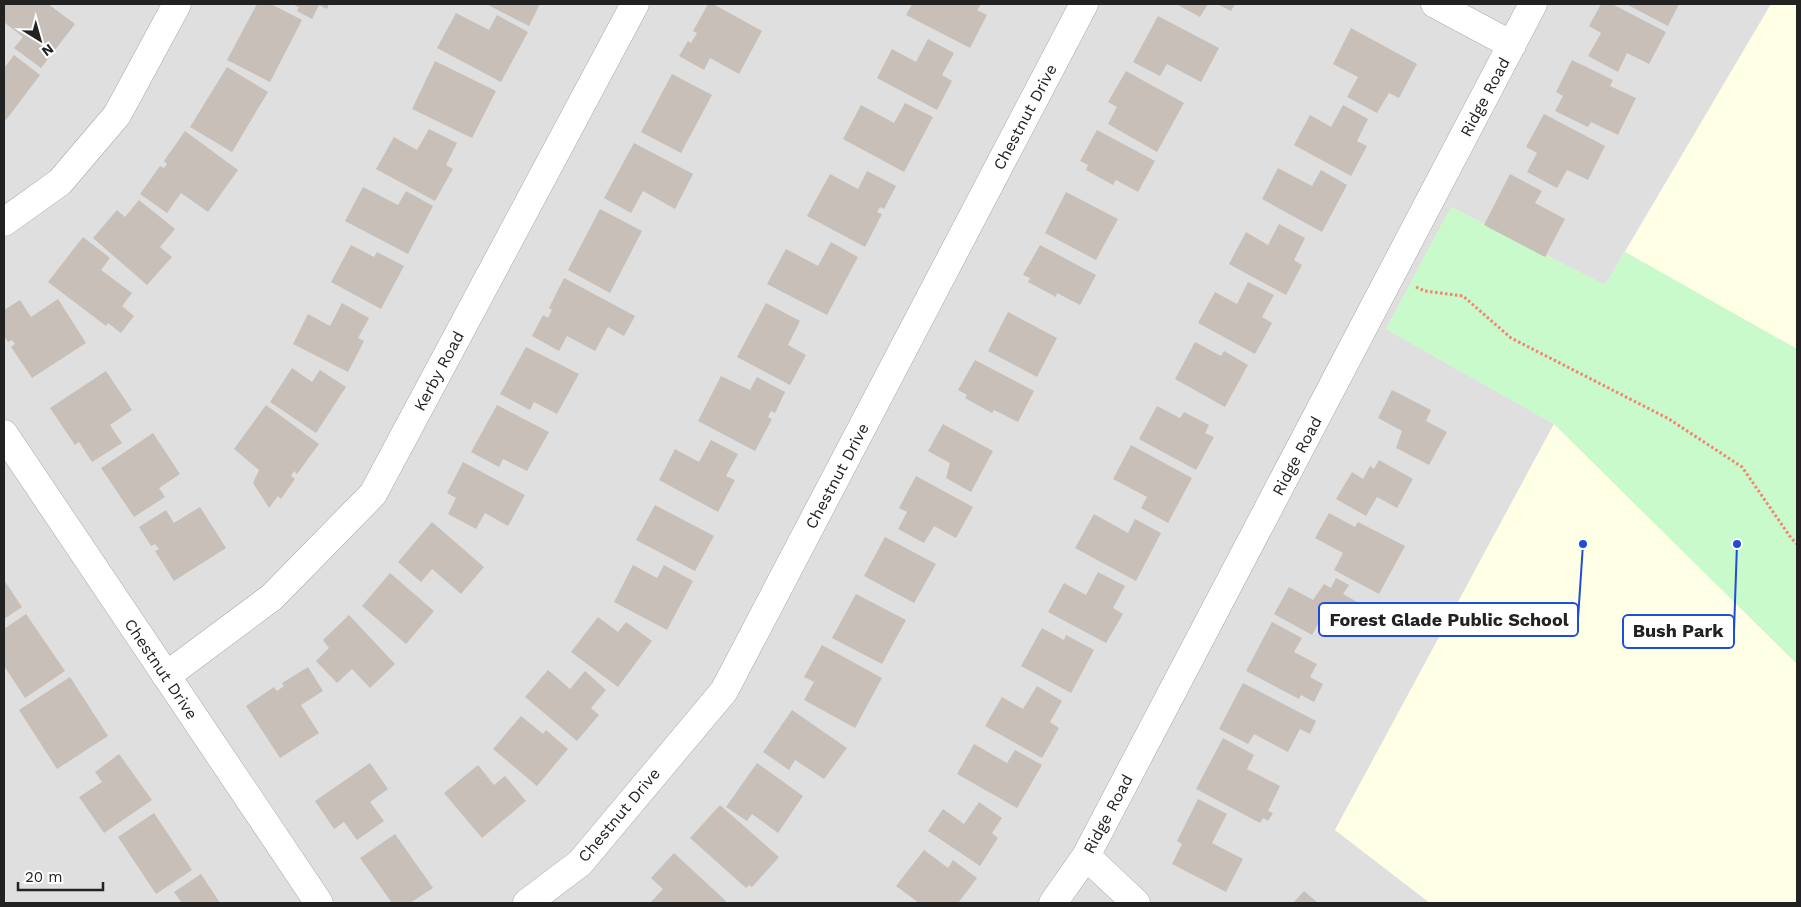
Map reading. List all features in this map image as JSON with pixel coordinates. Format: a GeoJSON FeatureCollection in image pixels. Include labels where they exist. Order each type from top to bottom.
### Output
{"type":"FeatureCollection","features":[{"type":"Feature","properties":{"kind":"street"},"geometry":{"type":"LineString","coordinates":[[4,222],[60,182],[117,115],[177,4]]}},
{"type":"Feature","properties":{"kind":"street","name":"Kerby Road"},"geometry":{"type":"LineString","coordinates":[[166,676],[272,597],[373,494],[635,4]]}},
{"type":"Feature","properties":{"kind":"street","name":"Chestnut Drive"},"geometry":{"type":"LineString","coordinates":[[527,903],[580,863],[724,691],[1084,4]]}},
{"type":"Feature","properties":{"kind":"street"},"geometry":{"type":"LineString","coordinates":[[1435,4],[1512,45]]}},
{"type":"Feature","properties":{"kind":"street","name":"Ridge Road"},"geometry":{"type":"LineString","coordinates":[[1053,903],[1086,856],[1534,4]]}},
{"type":"Feature","properties":{"kind":"street","name":"Chestnut Drive"},"geometry":{"type":"LineString","coordinates":[[4,434],[319,903]]}},
{"type":"Feature","properties":{"kind":"street"},"geometry":{"type":"LineString","coordinates":[[1086,856],[1136,903]]}},
{"type":"Feature","properties":{"kind":"path"},"geometry":{"type":"LineString","coordinates":[[1424,291],[1463,296],[1511,338],[1669,419],[1742,467],[1797,544]]}},
{"type":"Feature","properties":{"kind":"shaded area"},"geometry":{"type":"Polygon","coordinates":[[[4,4],[1771,4],[1605,285],[1451,207],[1386,329],[1554,424],[1335,830],[1430,903],[4,903],[4,4]]]}},
{"type":"Feature","properties":{"kind":"shaded area"},"geometry":{"type":"Polygon","coordinates":[[[1771,4],[1797,4],[1797,349],[1625,252],[1771,4]]]}},
{"type":"Feature","properties":{"kind":"shaded area"},"geometry":{"type":"Polygon","coordinates":[[[1554,424],[1797,664],[1797,903],[1430,903],[1335,830],[1554,424]]]}},
{"type":"Feature","properties":{"kind":"green space"},"geometry":{"type":"Polygon","coordinates":[[[1451,207],[1605,285],[1625,252],[1797,349],[1797,664],[1554,424],[1386,329],[1451,207]]]}},
{"type":"Feature","properties":{"kind":"building"},"geometry":{"type":"Polygon","coordinates":[[[4,4],[48,4],[75,24],[41,68],[14,48],[23,37],[4,22],[4,4]]]}},
{"type":"Feature","properties":{"kind":"building"},"geometry":{"type":"Polygon","coordinates":[[[257,4],[271,4],[302,20],[270,82],[227,60],[257,4]]]}},
{"type":"Feature","properties":{"kind":"building"},"geometry":{"type":"Polygon","coordinates":[[[297,4],[329,4],[327,9],[319,5],[312,19],[297,11],[299,7],[295,6],[297,4]]]}},
{"type":"Feature","properties":{"kind":"building"},"geometry":{"type":"Polygon","coordinates":[[[486,4],[540,4],[529,26],[486,4]]]}},
{"type":"Feature","properties":{"kind":"building"},"geometry":{"type":"Polygon","coordinates":[[[708,4],[713,4],[762,31],[739,74],[710,58],[704,70],[679,56],[688,41],[691,43],[697,33],[693,31],[708,4]]]}},
{"type":"Feature","properties":{"kind":"building"},"geometry":{"type":"Polygon","coordinates":[[[912,4],[981,4],[977,10],[987,15],[970,48],[906,15],[912,4]]]}},
{"type":"Feature","properties":{"kind":"building"},"geometry":{"type":"Polygon","coordinates":[[[1176,4],[1208,4],[1200,17],[1176,4]]]}},
{"type":"Feature","properties":{"kind":"building"},"geometry":{"type":"Polygon","coordinates":[[[1217,4],[1235,4],[1231,11],[1217,4]]]}},
{"type":"Feature","properties":{"kind":"building"},"geometry":{"type":"Polygon","coordinates":[[[1601,4],[1612,4],[1666,32],[1649,64],[1627,53],[1618,72],[1588,56],[1601,33],[1589,26],[1601,4]]]}},
{"type":"Feature","properties":{"kind":"building"},"geometry":{"type":"Polygon","coordinates":[[[1626,4],[1679,4],[1668,26],[1626,4]]]}},
{"type":"Feature","properties":{"kind":"building"},"geometry":{"type":"Polygon","coordinates":[[[456,13],[489,30],[497,15],[528,32],[501,82],[437,48],[456,13]]]}},
{"type":"Feature","properties":{"kind":"building"},"geometry":{"type":"Polygon","coordinates":[[[1158,16],[1219,48],[1201,82],[1167,64],[1160,76],[1133,62],[1158,16]]]}},
{"type":"Feature","properties":{"kind":"building"},"geometry":{"type":"Polygon","coordinates":[[[1351,28],[1417,64],[1399,98],[1389,93],[1377,113],[1347,97],[1358,77],[1333,64],[1351,28]]]}},
{"type":"Feature","properties":{"kind":"building"},"geometry":{"type":"Polygon","coordinates":[[[928,39],[954,53],[942,75],[952,81],[937,110],[877,78],[892,49],[916,62],[928,39]]]}},
{"type":"Feature","properties":{"kind":"building"},"geometry":{"type":"Polygon","coordinates":[[[14,55],[40,75],[6,120],[4,118],[4,68],[14,55]]]}},
{"type":"Feature","properties":{"kind":"building"},"geometry":{"type":"Polygon","coordinates":[[[1572,60],[1613,80],[1610,86],[1636,98],[1618,135],[1591,122],[1588,127],[1555,111],[1563,96],[1556,92],[1572,60]]]}},
{"type":"Feature","properties":{"kind":"building"},"geometry":{"type":"Polygon","coordinates":[[[435,61],[496,91],[472,138],[412,109],[435,61]]]}},
{"type":"Feature","properties":{"kind":"building"},"geometry":{"type":"Polygon","coordinates":[[[227,67],[268,92],[232,152],[190,127],[227,67]]]}},
{"type":"Feature","properties":{"kind":"building"},"geometry":{"type":"Polygon","coordinates":[[[1126,71],[1184,103],[1157,152],[1108,124],[1117,107],[1108,102],[1126,71]]]}},
{"type":"Feature","properties":{"kind":"building"},"geometry":{"type":"Polygon","coordinates":[[[672,74],[712,95],[681,153],[641,132],[672,74]]]}},
{"type":"Feature","properties":{"kind":"building"},"geometry":{"type":"Polygon","coordinates":[[[905,103],[933,117],[904,172],[843,139],[861,105],[894,123],[905,103]]]}},
{"type":"Feature","properties":{"kind":"building"},"geometry":{"type":"Polygon","coordinates":[[[1343,105],[1368,119],[1357,141],[1367,146],[1351,176],[1294,145],[1310,115],[1331,127],[1343,105]]]}},
{"type":"Feature","properties":{"kind":"building"},"geometry":{"type":"Polygon","coordinates":[[[1544,114],[1605,146],[1588,180],[1567,170],[1557,188],[1527,172],[1537,153],[1526,147],[1544,114]]]}},
{"type":"Feature","properties":{"kind":"building"},"geometry":{"type":"Polygon","coordinates":[[[429,129],[457,143],[446,165],[453,169],[435,201],[376,169],[394,137],[417,150],[429,129]]]}},
{"type":"Feature","properties":{"kind":"building"},"geometry":{"type":"Polygon","coordinates":[[[1097,130],[1155,161],[1138,192],[1116,180],[1113,185],[1086,170],[1088,165],[1080,161],[1097,130]]]}},
{"type":"Feature","properties":{"kind":"building"},"geometry":{"type":"Polygon","coordinates":[[[185,131],[238,170],[208,212],[181,193],[167,213],[140,194],[160,166],[164,168],[167,164],[164,161],[185,131]]]}},
{"type":"Feature","properties":{"kind":"building"},"geometry":{"type":"Polygon","coordinates":[[[634,143],[693,174],[675,209],[643,191],[631,213],[604,198],[634,143]]]}},
{"type":"Feature","properties":{"kind":"building"},"geometry":{"type":"Polygon","coordinates":[[[1278,168],[1312,186],[1321,170],[1347,185],[1322,232],[1262,199],[1278,168]]]}},
{"type":"Feature","properties":{"kind":"building"},"geometry":{"type":"Polygon","coordinates":[[[867,171],[896,186],[884,209],[880,207],[877,212],[882,214],[865,247],[807,216],[830,174],[858,189],[867,171]]]}},
{"type":"Feature","properties":{"kind":"building"},"geometry":{"type":"Polygon","coordinates":[[[1510,174],[1542,191],[1535,203],[1565,219],[1545,257],[1484,225],[1510,174]]]}},
{"type":"Feature","properties":{"kind":"building"},"geometry":{"type":"Polygon","coordinates":[[[363,187],[398,205],[406,191],[433,206],[408,254],[345,221],[363,187]]]}},
{"type":"Feature","properties":{"kind":"building"},"geometry":{"type":"Polygon","coordinates":[[[1066,192],[1118,219],[1096,260],[1045,233],[1066,192]]]}},
{"type":"Feature","properties":{"kind":"building"},"geometry":{"type":"Polygon","coordinates":[[[139,200],[175,229],[160,247],[172,257],[147,285],[93,238],[117,210],[125,217],[139,200]]]}},
{"type":"Feature","properties":{"kind":"building"},"geometry":{"type":"Polygon","coordinates":[[[600,209],[642,231],[610,293],[568,270],[600,209]]]}},
{"type":"Feature","properties":{"kind":"building"},"geometry":{"type":"Polygon","coordinates":[[[1279,224],[1305,238],[1294,260],[1302,265],[1286,295],[1229,264],[1246,232],[1268,245],[1279,224]]]}},
{"type":"Feature","properties":{"kind":"building"},"geometry":{"type":"Polygon","coordinates":[[[83,237],[110,258],[101,270],[132,293],[122,306],[134,316],[121,333],[108,323],[106,326],[48,282],[83,237]]]}},
{"type":"Feature","properties":{"kind":"building"},"geometry":{"type":"Polygon","coordinates":[[[831,242],[858,257],[827,315],[767,284],[786,249],[818,266],[831,242]]]}},
{"type":"Feature","properties":{"kind":"building"},"geometry":{"type":"Polygon","coordinates":[[[351,245],[374,257],[377,252],[404,266],[381,309],[331,282],[351,245]]]}},
{"type":"Feature","properties":{"kind":"building"},"geometry":{"type":"Polygon","coordinates":[[[1040,245],[1096,275],[1080,305],[1057,293],[1056,297],[1028,282],[1030,278],[1023,275],[1040,245]]]}},
{"type":"Feature","properties":{"kind":"building"},"geometry":{"type":"Polygon","coordinates":[[[564,278],[635,316],[624,336],[608,327],[595,351],[567,336],[559,351],[532,336],[543,315],[548,318],[552,310],[549,308],[564,278]]]}},
{"type":"Feature","properties":{"kind":"building"},"geometry":{"type":"Polygon","coordinates":[[[1248,282],[1274,295],[1262,317],[1272,323],[1255,354],[1198,323],[1215,292],[1237,304],[1248,282]]]}},
{"type":"Feature","properties":{"kind":"building"},"geometry":{"type":"Polygon","coordinates":[[[58,299],[86,343],[32,378],[11,347],[15,344],[12,340],[8,342],[4,336],[4,310],[20,300],[31,317],[58,299]]]}},
{"type":"Feature","properties":{"kind":"building"},"geometry":{"type":"Polygon","coordinates":[[[342,303],[369,318],[358,338],[364,341],[348,372],[293,344],[308,314],[330,326],[342,303]]]}},
{"type":"Feature","properties":{"kind":"building"},"geometry":{"type":"Polygon","coordinates":[[[766,303],[800,321],[788,345],[806,355],[790,385],[737,357],[766,303]]]}},
{"type":"Feature","properties":{"kind":"building"},"geometry":{"type":"Polygon","coordinates":[[[1008,312],[1057,338],[1037,377],[988,351],[1008,312]]]}},
{"type":"Feature","properties":{"kind":"building"},"geometry":{"type":"Polygon","coordinates":[[[1195,342],[1221,356],[1224,351],[1248,365],[1225,407],[1175,379],[1195,342]]]}},
{"type":"Feature","properties":{"kind":"building"},"geometry":{"type":"Polygon","coordinates":[[[526,347],[579,374],[557,414],[534,402],[530,410],[500,394],[526,347]]]}},
{"type":"Feature","properties":{"kind":"building"},"geometry":{"type":"Polygon","coordinates":[[[975,360],[1034,391],[1018,422],[994,410],[992,413],[965,398],[967,395],[958,390],[975,360]]]}},
{"type":"Feature","properties":{"kind":"building"},"geometry":{"type":"Polygon","coordinates":[[[292,368],[312,382],[320,370],[346,387],[316,433],[270,402],[292,368]]]}},
{"type":"Feature","properties":{"kind":"building"},"geometry":{"type":"Polygon","coordinates":[[[106,371],[132,410],[110,425],[122,443],[92,462],[79,442],[75,445],[50,408],[106,371]]]}},
{"type":"Feature","properties":{"kind":"building"},"geometry":{"type":"Polygon","coordinates":[[[721,376],[750,390],[757,377],[785,392],[775,413],[771,411],[768,417],[772,419],[755,451],[698,421],[721,376]]]}},
{"type":"Feature","properties":{"kind":"building"},"geometry":{"type":"Polygon","coordinates":[[[1392,390],[1431,410],[1426,421],[1447,432],[1429,465],[1396,448],[1402,431],[1378,418],[1392,390]]]}},
{"type":"Feature","properties":{"kind":"building"},"geometry":{"type":"Polygon","coordinates":[[[266,405],[319,444],[297,474],[294,471],[291,476],[295,479],[281,499],[278,496],[269,508],[253,483],[259,470],[234,449],[266,405]]]}},
{"type":"Feature","properties":{"kind":"building"},"geometry":{"type":"Polygon","coordinates":[[[497,405],[549,432],[527,471],[503,459],[499,467],[471,452],[497,405]]]}},
{"type":"Feature","properties":{"kind":"building"},"geometry":{"type":"Polygon","coordinates":[[[1157,406],[1180,418],[1184,412],[1209,425],[1205,433],[1214,437],[1196,470],[1139,439],[1157,406]]]}},
{"type":"Feature","properties":{"kind":"building"},"geometry":{"type":"Polygon","coordinates":[[[943,424],[993,451],[971,492],[946,478],[950,463],[928,451],[943,424]]]}},
{"type":"Feature","properties":{"kind":"building"},"geometry":{"type":"Polygon","coordinates":[[[153,433],[180,474],[159,488],[165,497],[134,517],[101,468],[153,433]]]}},
{"type":"Feature","properties":{"kind":"building"},"geometry":{"type":"Polygon","coordinates":[[[711,440],[738,454],[726,476],[735,480],[718,512],[659,480],[675,449],[699,462],[711,440]]]}},
{"type":"Feature","properties":{"kind":"building"},"geometry":{"type":"Polygon","coordinates":[[[1131,445],[1192,478],[1168,523],[1141,508],[1147,497],[1113,479],[1131,445]]]}},
{"type":"Feature","properties":{"kind":"building"},"geometry":{"type":"Polygon","coordinates":[[[1379,460],[1413,479],[1397,508],[1377,497],[1366,516],[1336,499],[1352,472],[1363,479],[1370,466],[1374,469],[1379,460]]]}},
{"type":"Feature","properties":{"kind":"building"},"geometry":{"type":"Polygon","coordinates":[[[463,462],[525,495],[508,526],[485,513],[476,529],[448,514],[456,498],[447,493],[463,462]]]}},
{"type":"Feature","properties":{"kind":"building"},"geometry":{"type":"Polygon","coordinates":[[[916,476],[973,507],[956,538],[934,526],[924,543],[898,529],[907,512],[899,508],[916,476]]]}},
{"type":"Feature","properties":{"kind":"building"},"geometry":{"type":"Polygon","coordinates":[[[655,505],[714,536],[695,571],[636,540],[655,505]]]}},
{"type":"Feature","properties":{"kind":"building"},"geometry":{"type":"Polygon","coordinates":[[[200,507],[226,548],[174,581],[155,551],[159,549],[155,544],[151,546],[139,527],[166,510],[174,523],[200,507]]]}},
{"type":"Feature","properties":{"kind":"building"},"geometry":{"type":"Polygon","coordinates":[[[1329,513],[1355,527],[1358,522],[1405,546],[1379,594],[1334,570],[1343,553],[1315,538],[1329,513]]]}},
{"type":"Feature","properties":{"kind":"building"},"geometry":{"type":"Polygon","coordinates":[[[1094,514],[1128,533],[1135,519],[1161,533],[1136,581],[1075,548],[1094,514]]]}},
{"type":"Feature","properties":{"kind":"building"},"geometry":{"type":"Polygon","coordinates":[[[432,522],[484,567],[461,594],[432,569],[421,582],[398,562],[432,522]]]}},
{"type":"Feature","properties":{"kind":"building"},"geometry":{"type":"Polygon","coordinates":[[[885,537],[936,564],[914,603],[864,576],[885,537]]]}},
{"type":"Feature","properties":{"kind":"building"},"geometry":{"type":"Polygon","coordinates":[[[633,565],[657,578],[664,565],[693,581],[667,630],[614,602],[633,565]]]}},
{"type":"Feature","properties":{"kind":"building"},"geometry":{"type":"Polygon","coordinates":[[[1098,572],[1125,586],[1113,608],[1123,614],[1106,643],[1048,612],[1064,583],[1086,595],[1098,572]]]}},
{"type":"Feature","properties":{"kind":"building"},"geometry":{"type":"Polygon","coordinates":[[[390,573],[434,611],[406,644],[362,606],[390,573]]]}},
{"type":"Feature","properties":{"kind":"building"},"geometry":{"type":"Polygon","coordinates":[[[1336,578],[1349,585],[1343,594],[1357,602],[1339,635],[1318,624],[1312,635],[1274,614],[1289,587],[1313,600],[1324,584],[1331,588],[1336,578]]]}},
{"type":"Feature","properties":{"kind":"building"},"geometry":{"type":"Polygon","coordinates":[[[4,580],[22,607],[4,619],[4,580]]]}},
{"type":"Feature","properties":{"kind":"building"},"geometry":{"type":"Polygon","coordinates":[[[856,594],[906,620],[882,664],[832,638],[856,594]]]}},
{"type":"Feature","properties":{"kind":"building"},"geometry":{"type":"Polygon","coordinates":[[[26,614],[65,671],[25,698],[4,666],[4,629],[26,614]]]}},
{"type":"Feature","properties":{"kind":"building"},"geometry":{"type":"Polygon","coordinates":[[[349,615],[395,664],[370,688],[352,669],[337,683],[316,661],[329,648],[323,640],[349,615]]]}},
{"type":"Feature","properties":{"kind":"building"},"geometry":{"type":"Polygon","coordinates":[[[598,617],[618,632],[626,622],[652,641],[618,687],[571,652],[598,617]]]}},
{"type":"Feature","properties":{"kind":"building"},"geometry":{"type":"Polygon","coordinates":[[[1272,622],[1302,638],[1294,652],[1317,664],[1310,677],[1323,684],[1314,702],[1301,695],[1299,699],[1246,671],[1272,622]]]}},
{"type":"Feature","properties":{"kind":"building"},"geometry":{"type":"Polygon","coordinates":[[[1042,628],[1064,640],[1066,635],[1094,650],[1071,693],[1021,666],[1042,628]]]}},
{"type":"Feature","properties":{"kind":"building"},"geometry":{"type":"Polygon","coordinates":[[[822,645],[882,678],[855,728],[804,700],[814,682],[804,677],[822,645]]]}},
{"type":"Feature","properties":{"kind":"building"},"geometry":{"type":"Polygon","coordinates":[[[308,667],[323,691],[301,705],[319,733],[280,758],[246,706],[274,687],[277,691],[284,686],[282,683],[308,667]]]}},
{"type":"Feature","properties":{"kind":"building"},"geometry":{"type":"Polygon","coordinates":[[[548,670],[570,689],[585,671],[606,690],[591,708],[599,715],[577,741],[525,697],[548,670]]]}},
{"type":"Feature","properties":{"kind":"building"},"geometry":{"type":"Polygon","coordinates":[[[70,677],[108,736],[57,769],[19,710],[70,677]]]}},
{"type":"Feature","properties":{"kind":"building"},"geometry":{"type":"Polygon","coordinates":[[[1243,683],[1316,721],[1310,734],[1300,729],[1288,752],[1254,734],[1248,744],[1219,729],[1243,683]]]}},
{"type":"Feature","properties":{"kind":"building"},"geometry":{"type":"Polygon","coordinates":[[[1037,686],[1062,701],[1050,722],[1059,728],[1042,758],[985,726],[1002,697],[1023,709],[1037,686]]]}},
{"type":"Feature","properties":{"kind":"building"},"geometry":{"type":"Polygon","coordinates":[[[792,710],[847,748],[824,779],[795,760],[789,770],[763,752],[792,710]]]}},
{"type":"Feature","properties":{"kind":"building"},"geometry":{"type":"Polygon","coordinates":[[[521,716],[543,734],[546,730],[568,749],[537,786],[493,749],[521,716]]]}},
{"type":"Feature","properties":{"kind":"building"},"geometry":{"type":"Polygon","coordinates":[[[1223,738],[1254,755],[1247,769],[1280,786],[1268,811],[1273,813],[1268,821],[1263,818],[1260,823],[1196,789],[1223,738]]]}},
{"type":"Feature","properties":{"kind":"building"},"geometry":{"type":"Polygon","coordinates":[[[974,744],[1007,763],[1015,750],[1042,765],[1017,808],[957,774],[974,744]]]}},
{"type":"Feature","properties":{"kind":"building"},"geometry":{"type":"Polygon","coordinates":[[[119,754],[152,800],[104,833],[79,797],[102,782],[95,772],[119,754]]]}},
{"type":"Feature","properties":{"kind":"building"},"geometry":{"type":"Polygon","coordinates":[[[370,763],[388,789],[370,802],[384,821],[357,840],[344,822],[334,829],[315,801],[370,763]]]}},
{"type":"Feature","properties":{"kind":"building"},"geometry":{"type":"Polygon","coordinates":[[[757,763],[803,796],[778,833],[752,814],[747,821],[726,807],[757,763]]]}},
{"type":"Feature","properties":{"kind":"building"},"geometry":{"type":"Polygon","coordinates":[[[478,765],[494,785],[505,776],[526,801],[482,838],[444,793],[478,765]]]}},
{"type":"Feature","properties":{"kind":"building"},"geometry":{"type":"Polygon","coordinates":[[[1198,799],[1227,814],[1212,843],[1243,859],[1226,892],[1172,864],[1182,844],[1177,841],[1198,799]]]}},
{"type":"Feature","properties":{"kind":"building"},"geometry":{"type":"Polygon","coordinates":[[[979,802],[1002,818],[992,833],[998,838],[980,866],[928,831],[943,809],[964,824],[979,802]]]}},
{"type":"Feature","properties":{"kind":"building"},"geometry":{"type":"Polygon","coordinates":[[[720,805],[779,857],[752,887],[749,885],[746,888],[690,838],[720,805]]]}},
{"type":"Feature","properties":{"kind":"building"},"geometry":{"type":"Polygon","coordinates":[[[154,813],[192,870],[156,894],[118,837],[154,813]]]}},
{"type":"Feature","properties":{"kind":"building"},"geometry":{"type":"Polygon","coordinates":[[[395,834],[433,888],[410,903],[392,903],[360,858],[395,834]]]}},
{"type":"Feature","properties":{"kind":"building"},"geometry":{"type":"Polygon","coordinates":[[[924,850],[948,868],[953,860],[977,878],[958,903],[919,903],[896,886],[924,850]]]}},
{"type":"Feature","properties":{"kind":"building"},"geometry":{"type":"Polygon","coordinates":[[[674,853],[726,901],[724,903],[650,903],[663,889],[651,878],[674,853]]]}},
{"type":"Feature","properties":{"kind":"building"},"geometry":{"type":"Polygon","coordinates":[[[201,874],[220,903],[182,903],[174,892],[201,874]]]}},
{"type":"Feature","properties":{"kind":"building"},"geometry":{"type":"Polygon","coordinates":[[[1304,891],[1318,903],[1293,903],[1304,891]]]}},
{"type":"Feature","properties":{"kind":"place","name":"Forest Glade Public School"},"geometry":{"type":"Point","coordinates":[1583,544]}},
{"type":"Feature","properties":{"kind":"place","name":"Bush Park"},"geometry":{"type":"Point","coordinates":[1737,544]}}]}
